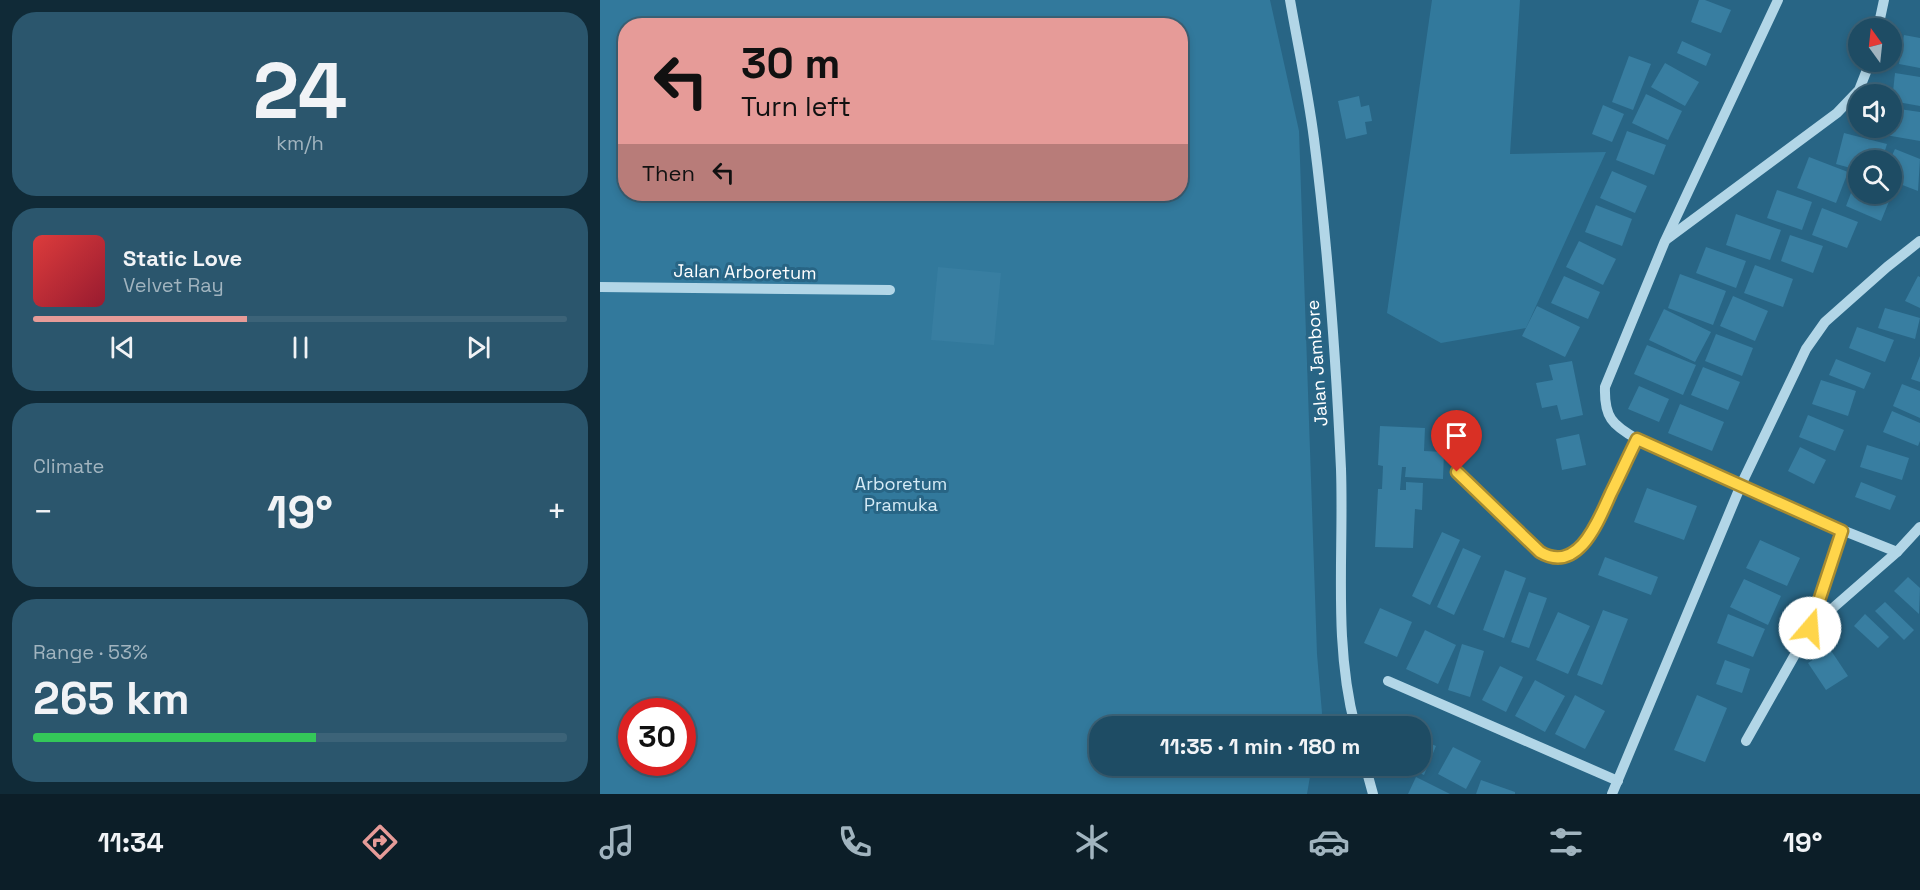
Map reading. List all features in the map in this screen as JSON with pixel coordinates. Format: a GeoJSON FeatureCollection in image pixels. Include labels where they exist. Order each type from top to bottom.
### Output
{"type":"FeatureCollection","features":[{"type":"Feature","properties":{"kind":"street","name":"Jalan Jambore"},"geometry":{"type":"LineString","coordinates":[[1290,0],[1314,137],[1333,341],[1341,471],[1341,624],[1353,716]]}},
{"type":"Feature","properties":{"kind":"street"},"geometry":{"type":"LineString","coordinates":[[1778,0],[1665,241],[1605,387],[1604,401],[1611,419],[1620,429],[1637,439],[1842,531],[1898,552]]}},
{"type":"Feature","properties":{"kind":"street"},"geometry":{"type":"LineString","coordinates":[[1880,18],[1884,0]]}},
{"type":"Feature","properties":{"kind":"street"},"geometry":{"type":"LineString","coordinates":[[1665,241],[1836,113],[1859,90],[1866,72]]}},
{"type":"Feature","properties":{"kind":"street"},"geometry":{"type":"LineString","coordinates":[[1612,794],[1741,485],[1806,349],[1825,322],[1920,241]]}},
{"type":"Feature","properties":{"kind":"street","name":"Jalan Arboretum"},"geometry":{"type":"LineString","coordinates":[[600,287],[890,290]]}},
{"type":"Feature","properties":{"kind":"street"},"geometry":{"type":"LineString","coordinates":[[1457,472],[1540,552],[1560,558],[1574,553],[1587,540],[1637,439]]}},
{"type":"Feature","properties":{"kind":"street"},"geometry":{"type":"LineString","coordinates":[[1810,628],[1898,552],[1920,527]]}},
{"type":"Feature","properties":{"kind":"street"},"geometry":{"type":"LineString","coordinates":[[1746,741],[1810,628],[1842,531]]}},
{"type":"Feature","properties":{"kind":"street"},"geometry":{"type":"LineString","coordinates":[[1388,681],[1618,781]]}},
{"type":"Feature","properties":{"kind":"street"},"geometry":{"type":"LineString","coordinates":[[1368,776],[1373,794]]}},
{"type":"Feature","properties":{"kind":"green space","name":"Arboretum Pramuka"},"geometry":{"type":"Polygon","coordinates":[[[600,0],[1270,0],[1299,131],[1317,654],[1322,716],[1089,716],[1089,776],[1310,776],[1307,794],[600,794],[600,0]]]}},
{"type":"Feature","properties":{"kind":"green space"},"geometry":{"type":"Polygon","coordinates":[[[1432,0],[1520,0],[1510,154],[1606,152],[1526,328],[1441,343],[1387,313],[1432,0]]]}},
{"type":"Feature","properties":{"kind":"building"},"geometry":{"type":"Polygon","coordinates":[[[1699,0],[1731,10],[1721,33],[1691,22],[1699,0]]]}},
{"type":"Feature","properties":{"kind":"building"},"geometry":{"type":"Polygon","coordinates":[[[1904,35],[1920,38],[1920,68],[1902,65],[1904,35]]]}},
{"type":"Feature","properties":{"kind":"building"},"geometry":{"type":"Polygon","coordinates":[[[1682,41],[1711,54],[1706,66],[1677,53],[1682,41]]]}},
{"type":"Feature","properties":{"kind":"building"},"geometry":{"type":"Polygon","coordinates":[[[1629,56],[1651,64],[1633,110],[1612,102],[1629,56]]]}},
{"type":"Feature","properties":{"kind":"building"},"geometry":{"type":"Polygon","coordinates":[[[1665,63],[1699,82],[1685,106],[1651,87],[1665,63]]]}},
{"type":"Feature","properties":{"kind":"building"},"geometry":{"type":"Polygon","coordinates":[[[1895,73],[1920,77],[1920,106],[1902,103],[1902,84],[1894,84],[1895,73]]]}},
{"type":"Feature","properties":{"kind":"building"},"geometry":{"type":"Polygon","coordinates":[[[1646,94],[1682,111],[1668,140],[1632,123],[1646,94]]]}},
{"type":"Feature","properties":{"kind":"building"},"geometry":{"type":"Polygon","coordinates":[[[1359,96],[1361,107],[1369,105],[1372,121],[1365,122],[1367,134],[1346,139],[1338,101],[1359,96]]]}},
{"type":"Feature","properties":{"kind":"building"},"geometry":{"type":"Polygon","coordinates":[[[1603,105],[1624,114],[1612,142],[1592,134],[1603,105]]]}},
{"type":"Feature","properties":{"kind":"building"},"geometry":{"type":"Polygon","coordinates":[[[1902,109],[1920,112],[1920,141],[1902,138],[1902,109]]]}},
{"type":"Feature","properties":{"kind":"building"},"geometry":{"type":"Polygon","coordinates":[[[1627,131],[1666,145],[1654,175],[1616,160],[1627,131]]]}},
{"type":"Feature","properties":{"kind":"building"},"geometry":{"type":"Polygon","coordinates":[[[1844,133],[1848,134],[1848,138],[1864,138],[1887,144],[1885,150],[1848,150],[1848,167],[1836,164],[1844,133]]]}},
{"type":"Feature","properties":{"kind":"building"},"geometry":{"type":"Polygon","coordinates":[[[1902,152],[1920,159],[1918,191],[1902,185],[1902,152]]]}},
{"type":"Feature","properties":{"kind":"building"},"geometry":{"type":"Polygon","coordinates":[[[1809,157],[1848,172],[1836,203],[1797,188],[1809,157]]]}},
{"type":"Feature","properties":{"kind":"building"},"geometry":{"type":"Polygon","coordinates":[[[1612,171],[1647,186],[1635,213],[1600,198],[1612,171]]]}},
{"type":"Feature","properties":{"kind":"building"},"geometry":{"type":"Polygon","coordinates":[[[1777,190],[1812,202],[1802,230],[1767,218],[1777,190]]]}},
{"type":"Feature","properties":{"kind":"building"},"geometry":{"type":"Polygon","coordinates":[[[1848,201],[1848,204],[1888,204],[1881,221],[1846,206],[1848,201]]]}},
{"type":"Feature","properties":{"kind":"building"},"geometry":{"type":"Polygon","coordinates":[[[1596,205],[1632,219],[1622,246],[1585,232],[1596,205]]]}},
{"type":"Feature","properties":{"kind":"building"},"geometry":{"type":"Polygon","coordinates":[[[1822,208],[1858,222],[1847,248],[1812,235],[1822,208]]]}},
{"type":"Feature","properties":{"kind":"building"},"geometry":{"type":"Polygon","coordinates":[[[1736,214],[1781,230],[1770,260],[1726,245],[1736,214]]]}},
{"type":"Feature","properties":{"kind":"building"},"geometry":{"type":"Polygon","coordinates":[[[1790,235],[1823,246],[1813,273],[1781,261],[1790,235]]]}},
{"type":"Feature","properties":{"kind":"building"},"geometry":{"type":"Polygon","coordinates":[[[1579,241],[1616,259],[1603,285],[1566,267],[1579,241]]]}},
{"type":"Feature","properties":{"kind":"building"},"geometry":{"type":"Polygon","coordinates":[[[1706,247],[1746,261],[1736,288],[1696,273],[1706,247]]]}},
{"type":"Feature","properties":{"kind":"building"},"geometry":{"type":"Polygon","coordinates":[[[1755,265],[1793,279],[1783,307],[1744,293],[1755,265]]]}},
{"type":"Feature","properties":{"kind":"building"},"geometry":{"type":"Polygon","coordinates":[[[938,267],[1001,273],[994,345],[931,340],[938,267]]]}},
{"type":"Feature","properties":{"kind":"building"},"geometry":{"type":"Polygon","coordinates":[[[1680,274],[1726,291],[1713,325],[1668,308],[1680,274]]]}},
{"type":"Feature","properties":{"kind":"building"},"geometry":{"type":"Polygon","coordinates":[[[1564,276],[1600,292],[1588,319],[1551,303],[1564,276]]]}},
{"type":"Feature","properties":{"kind":"building"},"geometry":{"type":"Polygon","coordinates":[[[1918,276],[1920,277],[1920,308],[1905,301],[1918,276]]]}},
{"type":"Feature","properties":{"kind":"building"},"geometry":{"type":"Polygon","coordinates":[[[1733,296],[1768,311],[1755,341],[1720,326],[1733,296]]]}},
{"type":"Feature","properties":{"kind":"building"},"geometry":{"type":"Polygon","coordinates":[[[1537,306],[1580,327],[1565,357],[1522,336],[1537,306]]]}},
{"type":"Feature","properties":{"kind":"building"},"geometry":{"type":"Polygon","coordinates":[[[1885,308],[1920,318],[1915,339],[1878,328],[1885,308]]]}},
{"type":"Feature","properties":{"kind":"building"},"geometry":{"type":"Polygon","coordinates":[[[1664,309],[1711,332],[1695,362],[1649,340],[1664,309]]]}},
{"type":"Feature","properties":{"kind":"building"},"geometry":{"type":"Polygon","coordinates":[[[1857,327],[1894,340],[1885,362],[1849,348],[1857,327]]]}},
{"type":"Feature","properties":{"kind":"building"},"geometry":{"type":"Polygon","coordinates":[[[1716,334],[1753,348],[1742,376],[1705,361],[1716,334]]]}},
{"type":"Feature","properties":{"kind":"building"},"geometry":{"type":"Polygon","coordinates":[[[1647,345],[1696,365],[1683,395],[1634,374],[1647,345]]]}},
{"type":"Feature","properties":{"kind":"building"},"geometry":{"type":"Polygon","coordinates":[[[1920,356],[1920,382],[1911,379],[1920,356]]]}},
{"type":"Feature","properties":{"kind":"building"},"geometry":{"type":"Polygon","coordinates":[[[1836,359],[1871,373],[1864,389],[1829,375],[1836,359]]]}},
{"type":"Feature","properties":{"kind":"building"},"geometry":{"type":"Polygon","coordinates":[[[1572,361],[1583,415],[1561,420],[1557,405],[1542,408],[1536,383],[1553,380],[1549,365],[1572,361]]]}},
{"type":"Feature","properties":{"kind":"building"},"geometry":{"type":"Polygon","coordinates":[[[1703,367],[1740,382],[1728,410],[1691,395],[1703,367]]]}},
{"type":"Feature","properties":{"kind":"building"},"geometry":{"type":"Polygon","coordinates":[[[1821,380],[1856,391],[1848,416],[1812,404],[1821,380]]]}},
{"type":"Feature","properties":{"kind":"building"},"geometry":{"type":"Polygon","coordinates":[[[1902,384],[1920,391],[1920,418],[1893,406],[1902,384]]]}},
{"type":"Feature","properties":{"kind":"building"},"geometry":{"type":"Polygon","coordinates":[[[1639,386],[1669,399],[1659,422],[1628,409],[1639,386]]]}},
{"type":"Feature","properties":{"kind":"building"},"geometry":{"type":"Polygon","coordinates":[[[1680,404],[1724,422],[1712,451],[1668,433],[1680,404]]]}},
{"type":"Feature","properties":{"kind":"building"},"geometry":{"type":"Polygon","coordinates":[[[1892,411],[1920,423],[1918,446],[1883,432],[1892,411]]]}},
{"type":"Feature","properties":{"kind":"building"},"geometry":{"type":"Polygon","coordinates":[[[1808,415],[1844,430],[1835,451],[1799,437],[1808,415]]]}},
{"type":"Feature","properties":{"kind":"building"},"geometry":{"type":"Polygon","coordinates":[[[1380,426],[1425,428],[1424,451],[1444,452],[1443,479],[1405,477],[1406,467],[1402,467],[1400,490],[1406,490],[1406,482],[1423,483],[1422,510],[1415,509],[1413,548],[1375,547],[1378,489],[1382,489],[1383,466],[1378,465],[1380,426]]]}},
{"type":"Feature","properties":{"kind":"building"},"geometry":{"type":"Polygon","coordinates":[[[1579,434],[1586,465],[1562,470],[1556,439],[1579,434]]]}},
{"type":"Feature","properties":{"kind":"building"},"geometry":{"type":"Polygon","coordinates":[[[1867,445],[1909,458],[1902,480],[1860,467],[1867,445]]]}},
{"type":"Feature","properties":{"kind":"building"},"geometry":{"type":"Polygon","coordinates":[[[1800,447],[1826,460],[1814,484],[1788,471],[1800,447]]]}},
{"type":"Feature","properties":{"kind":"building"},"geometry":{"type":"Polygon","coordinates":[[[1861,482],[1896,496],[1890,510],[1855,497],[1861,482]]]}},
{"type":"Feature","properties":{"kind":"building"},"geometry":{"type":"Polygon","coordinates":[[[1647,488],[1697,506],[1684,540],[1634,522],[1647,488]]]}},
{"type":"Feature","properties":{"kind":"building"},"geometry":{"type":"Polygon","coordinates":[[[1442,532],[1460,540],[1430,605],[1412,596],[1442,532]]]}},
{"type":"Feature","properties":{"kind":"building"},"geometry":{"type":"Polygon","coordinates":[[[1760,540],[1800,558],[1787,586],[1746,568],[1760,540]]]}},
{"type":"Feature","properties":{"kind":"building"},"geometry":{"type":"Polygon","coordinates":[[[1463,548],[1481,556],[1454,615],[1437,607],[1463,548]]]}},
{"type":"Feature","properties":{"kind":"building"},"geometry":{"type":"Polygon","coordinates":[[[1605,557],[1658,577],[1651,595],[1598,575],[1605,557]]]}},
{"type":"Feature","properties":{"kind":"building"},"geometry":{"type":"Polygon","coordinates":[[[1505,570],[1526,578],[1504,638],[1483,630],[1505,570]]]}},
{"type":"Feature","properties":{"kind":"building"},"geometry":{"type":"Polygon","coordinates":[[[1908,577],[1920,588],[1919,614],[1894,591],[1908,577]]]}},
{"type":"Feature","properties":{"kind":"building"},"geometry":{"type":"Polygon","coordinates":[[[1744,579],[1781,596],[1768,625],[1730,607],[1744,579]]]}},
{"type":"Feature","properties":{"kind":"building"},"geometry":{"type":"Polygon","coordinates":[[[1529,592],[1547,598],[1529,648],[1511,642],[1529,592]]]}},
{"type":"Feature","properties":{"kind":"building"},"geometry":{"type":"Polygon","coordinates":[[[1885,602],[1914,630],[1904,640],[1875,611],[1885,602]]]}},
{"type":"Feature","properties":{"kind":"building"},"geometry":{"type":"Polygon","coordinates":[[[1380,608],[1412,622],[1397,657],[1364,643],[1380,608]]]}},
{"type":"Feature","properties":{"kind":"building"},"geometry":{"type":"Polygon","coordinates":[[[1603,610],[1628,619],[1602,685],[1577,675],[1603,610]]]}},
{"type":"Feature","properties":{"kind":"building"},"geometry":{"type":"Polygon","coordinates":[[[1558,612],[1590,626],[1568,674],[1536,660],[1558,612]]]}},
{"type":"Feature","properties":{"kind":"building"},"geometry":{"type":"Polygon","coordinates":[[[1728,614],[1765,629],[1753,657],[1717,643],[1728,614]]]}},
{"type":"Feature","properties":{"kind":"building"},"geometry":{"type":"Polygon","coordinates":[[[1865,614],[1889,637],[1878,648],[1854,626],[1865,614]]]}},
{"type":"Feature","properties":{"kind":"building"},"geometry":{"type":"Polygon","coordinates":[[[1425,630],[1456,645],[1438,684],[1406,669],[1425,630]]]}},
{"type":"Feature","properties":{"kind":"building"},"geometry":{"type":"Polygon","coordinates":[[[1462,644],[1484,651],[1470,697],[1448,690],[1462,644]]]}},
{"type":"Feature","properties":{"kind":"building"},"geometry":{"type":"Polygon","coordinates":[[[1830,649],[1848,676],[1826,690],[1808,663],[1830,649]]]}},
{"type":"Feature","properties":{"kind":"building"},"geometry":{"type":"Polygon","coordinates":[[[1725,660],[1750,669],[1742,693],[1716,684],[1725,660]]]}},
{"type":"Feature","properties":{"kind":"building"},"geometry":{"type":"Polygon","coordinates":[[[1500,666],[1523,677],[1506,712],[1482,700],[1500,666]]]}},
{"type":"Feature","properties":{"kind":"building"},"geometry":{"type":"Polygon","coordinates":[[[1535,680],[1565,696],[1545,732],[1515,716],[1535,680]]]}},
{"type":"Feature","properties":{"kind":"building"},"geometry":{"type":"Polygon","coordinates":[[[1575,695],[1605,711],[1585,749],[1555,734],[1575,695]]]}},
{"type":"Feature","properties":{"kind":"building"},"geometry":{"type":"Polygon","coordinates":[[[1697,695],[1727,708],[1705,762],[1674,750],[1697,695]]]}},
{"type":"Feature","properties":{"kind":"building"},"geometry":{"type":"Polygon","coordinates":[[[1431,744],[1436,746],[1431,758],[1431,744]]]}},
{"type":"Feature","properties":{"kind":"building"},"geometry":{"type":"Polygon","coordinates":[[[1453,747],[1481,761],[1466,789],[1438,774],[1453,747]]]}},
{"type":"Feature","properties":{"kind":"building"},"geometry":{"type":"Polygon","coordinates":[[[1416,777],[1450,794],[1408,794],[1416,777]]]}},
{"type":"Feature","properties":{"kind":"building"},"geometry":{"type":"Polygon","coordinates":[[[1481,780],[1515,792],[1515,794],[1476,794],[1481,780]]]}},
{"type":"Feature","properties":{"kind":"route"},"geometry":{"type":"LineString","coordinates":[[1457,472],[1540,552],[1560,558],[1574,553],[1587,540],[1637,439],[1842,531],[1810,628]]}}]}
